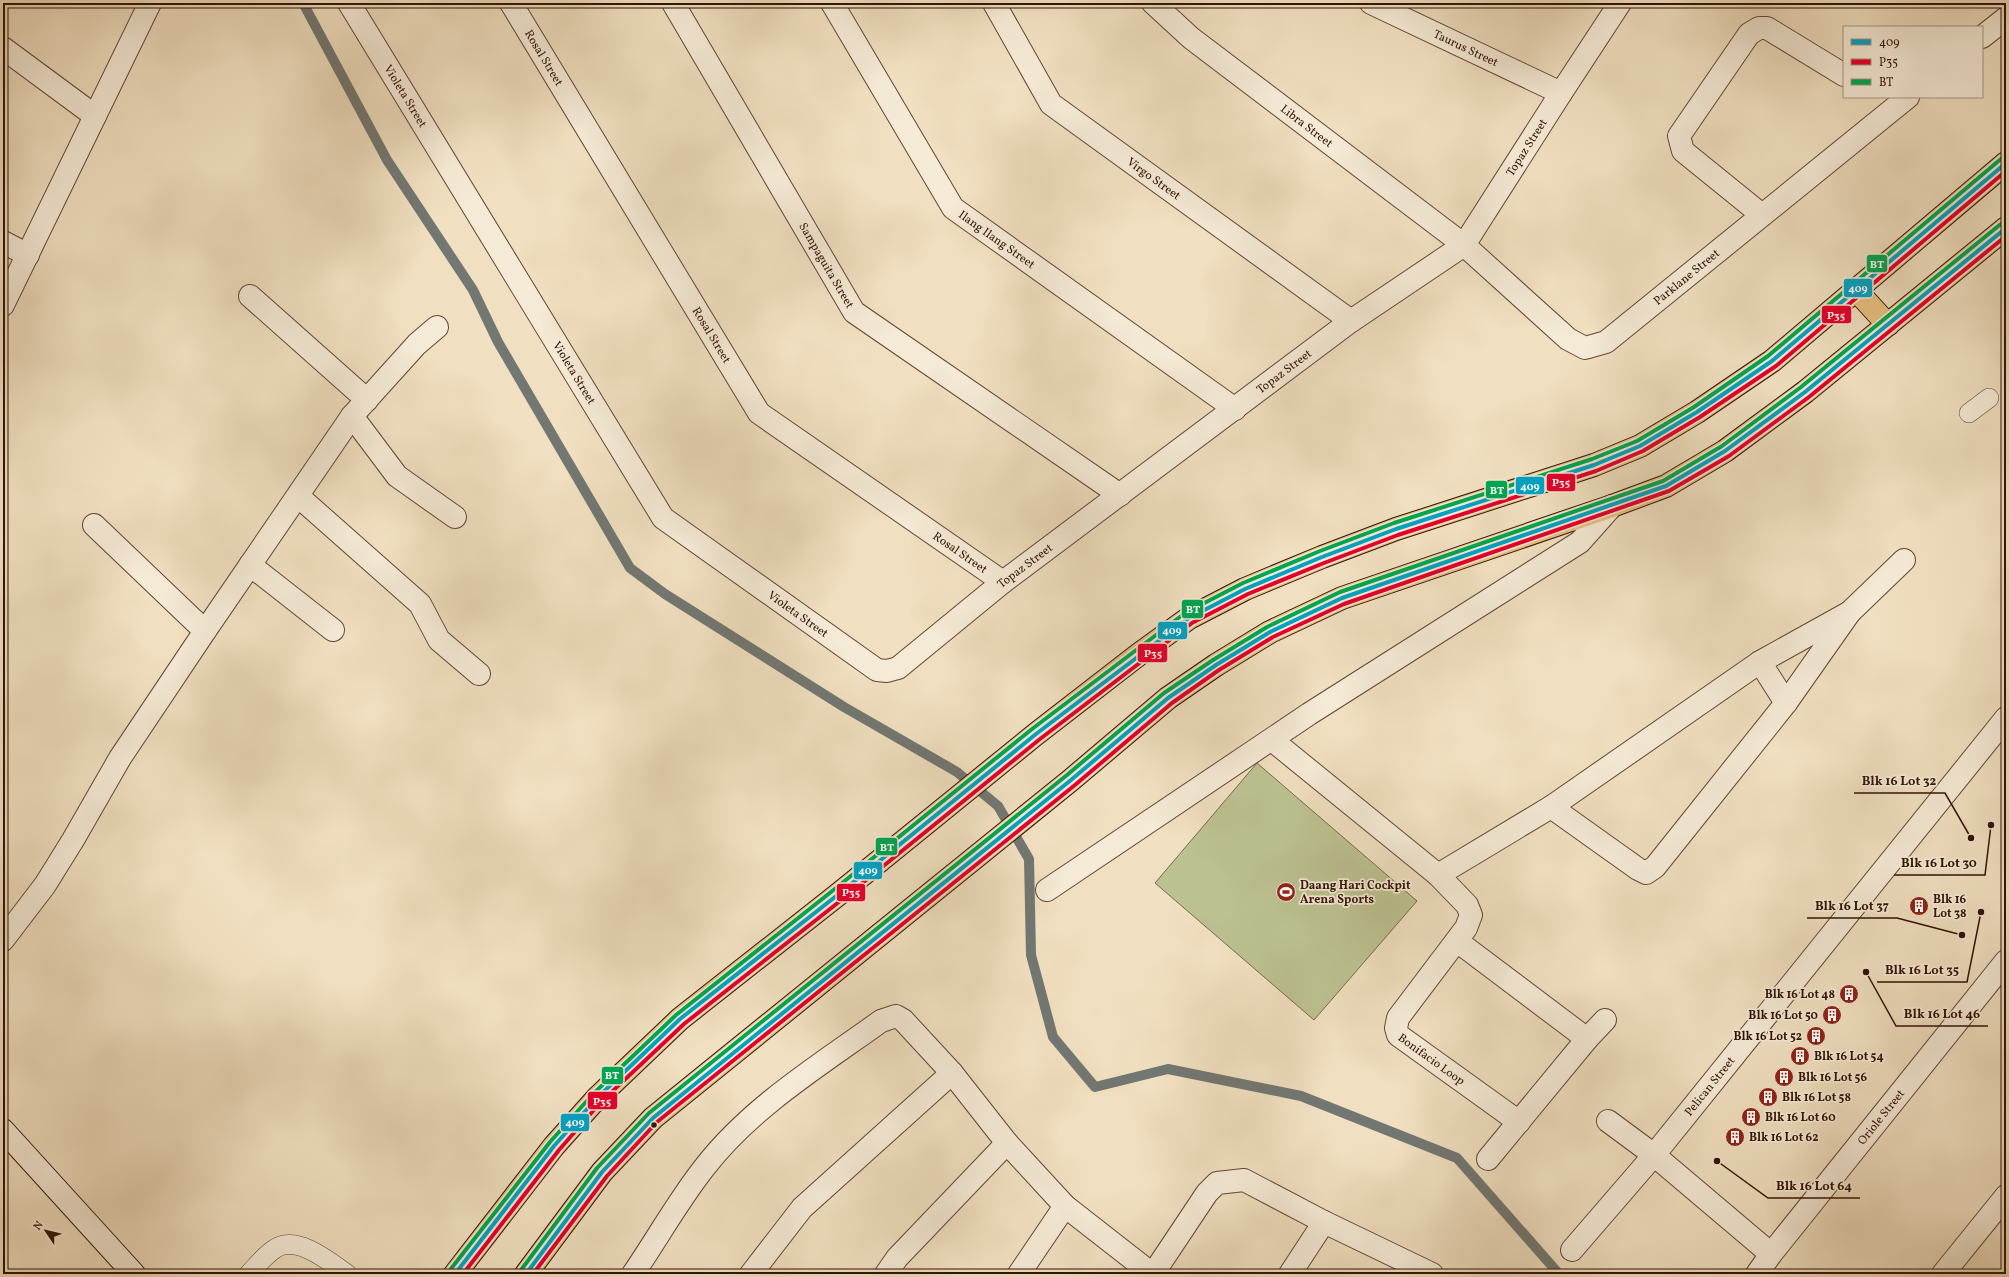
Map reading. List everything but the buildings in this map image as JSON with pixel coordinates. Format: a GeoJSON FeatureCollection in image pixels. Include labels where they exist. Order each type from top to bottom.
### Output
{"type":"FeatureCollection","features":[{"type":"Feature","properties":{"kind":"main road"},"geometry":{"type":"LineString","coordinates":[[455,1274],[554,1146],[597,1098],[680,1019],[925,826],[1036,734],[1138,655],[1189,618],[1245,589],[1396,529],[1594,465],[1640,446],[1697,412],[1772,361],[2006,163]]}},
{"type":"Feature","properties":{"kind":"main road"},"geometry":{"type":"LineString","coordinates":[[526,1274],[602,1172],[653,1118],[1071,780],[1168,698],[1216,664],[1270,632],[1342,598],[1612,506],[1666,486],[1725,451],[1806,392],[2006,228]]}},
{"type":"Feature","properties":{"kind":"main road"},"geometry":{"type":"LineString","coordinates":[[1856,290],[1888,325]]}},
{"type":"Feature","properties":{"kind":"street"},"geometry":{"type":"LineString","coordinates":[[3,305],[150,3]]}},
{"type":"Feature","properties":{"kind":"street","name":"Violeta Street"},"geometry":{"type":"LineString","coordinates":[[349,3],[663,518],[878,670]]}},
{"type":"Feature","properties":{"kind":"street","name":"Rosal Street"},"geometry":{"type":"LineString","coordinates":[[511,3],[759,413],[1003,582]]}},
{"type":"Feature","properties":{"kind":"street","name":"Sampaguita Street"},"geometry":{"type":"LineString","coordinates":[[673,3],[854,312],[1120,495]]}},
{"type":"Feature","properties":{"kind":"street","name":"Ilang Ilang Street"},"geometry":{"type":"LineString","coordinates":[[832,3],[952,208],[1235,408]]}},
{"type":"Feature","properties":{"kind":"street","name":"Virgo Street"},"geometry":{"type":"LineString","coordinates":[[994,3],[1051,104],[1351,321]]}},
{"type":"Feature","properties":{"kind":"street","name":"Libra Street"},"geometry":{"type":"LineString","coordinates":[[1153,3],[1191,38],[1464,245]]}},
{"type":"Feature","properties":{"kind":"street","name":"Taurus Street"},"geometry":{"type":"LineString","coordinates":[[1371,3],[1561,93]]}},
{"type":"Feature","properties":{"kind":"street","name":"Topaz Street"},"geometry":{"type":"LineString","coordinates":[[878,670],[887,671],[898,668],[1003,582],[1351,321],[1464,245],[1620,3]]}},
{"type":"Feature","properties":{"kind":"street"},"geometry":{"type":"LineString","coordinates":[[1983,36],[2006,18]]}},
{"type":"Feature","properties":{"kind":"street"},"geometry":{"type":"LineString","coordinates":[[1762,215],[1683,151],[1678,136],[1749,34],[1759,28],[1767,28],[1843,74]]}},
{"type":"Feature","properties":{"kind":"street"},"geometry":{"type":"LineString","coordinates":[[3,48],[95,116]]}},
{"type":"Feature","properties":{"kind":"street","name":"Parklane Street"},"geometry":{"type":"LineString","coordinates":[[1464,245],[1568,339],[1585,348],[1606,342],[1762,215],[1895,100]]}},
{"type":"Feature","properties":{"kind":"street"},"geometry":{"type":"LineString","coordinates":[[3,242],[28,254]]}},
{"type":"Feature","properties":{"kind":"street"},"geometry":{"type":"LineString","coordinates":[[250,296],[367,400]]}},
{"type":"Feature","properties":{"kind":"street"},"geometry":{"type":"LineString","coordinates":[[3,940],[45,885],[74,840],[120,758],[352,416],[417,344],[437,328]]}},
{"type":"Feature","properties":{"kind":"street"},"geometry":{"type":"LineString","coordinates":[[352,416],[397,476],[455,517]]}},
{"type":"Feature","properties":{"kind":"street"},"geometry":{"type":"LineString","coordinates":[[298,496],[420,604],[439,640],[479,674]]}},
{"type":"Feature","properties":{"kind":"street"},"geometry":{"type":"LineString","coordinates":[[1047,890],[1310,714],[1580,542],[1612,506]]}},
{"type":"Feature","properties":{"kind":"street"},"geometry":{"type":"LineString","coordinates":[[94,525],[205,631]]}},
{"type":"Feature","properties":{"kind":"street"},"geometry":{"type":"LineString","coordinates":[[1551,807],[1646,873],[1655,867],[1786,702],[1850,612],[1904,560]]}},
{"type":"Feature","properties":{"kind":"street"},"geometry":{"type":"LineString","coordinates":[[250,565],[333,630]]}},
{"type":"Feature","properties":{"kind":"street"},"geometry":{"type":"LineString","coordinates":[[1272,740],[1438,875],[1551,807],[1760,662],[1850,612]]}},
{"type":"Feature","properties":{"kind":"street"},"geometry":{"type":"LineString","coordinates":[[1760,662],[1786,702]]}},
{"type":"Feature","properties":{"kind":"street","name":"Pelican Street"},"geometry":{"type":"LineString","coordinates":[[1572,1250],[1654,1155],[2006,718]]}},
{"type":"Feature","properties":{"kind":"street","name":"Bonifacio Loop"},"geometry":{"type":"LineString","coordinates":[[1438,875],[1467,905],[1471,915],[1466,928],[1457,941],[1398,1018],[1396,1028],[1398,1035],[1519,1122]]}},
{"type":"Feature","properties":{"kind":"street"},"geometry":{"type":"LineString","coordinates":[[1457,941],[1588,1039]]}},
{"type":"Feature","properties":{"kind":"street","name":"Oriole Street"},"geometry":{"type":"LineString","coordinates":[[1757,1274],[1771,1254],[2006,961]]}},
{"type":"Feature","properties":{"kind":"street"},"geometry":{"type":"LineString","coordinates":[[633,1274],[704,1167],[742,1126],[775,1097],[881,1021],[896,1016],[903,1020],[952,1073],[1007,1143],[1065,1206],[1152,1274],[1207,1193],[1217,1183],[1244,1180],[1324,1222],[1430,1273]]}},
{"type":"Feature","properties":{"kind":"street"},"geometry":{"type":"LineString","coordinates":[[1488,1159],[1605,1020]]}},
{"type":"Feature","properties":{"kind":"street"},"geometry":{"type":"LineString","coordinates":[[751,1274],[802,1208],[952,1073]]}},
{"type":"Feature","properties":{"kind":"street"},"geometry":{"type":"LineString","coordinates":[[1608,1122],[1654,1155],[1771,1254]]}},
{"type":"Feature","properties":{"kind":"street"},"geometry":{"type":"LineString","coordinates":[[3,1130],[134,1274]]}},
{"type":"Feature","properties":{"kind":"street"},"geometry":{"type":"LineString","coordinates":[[886,1274],[897,1258],[1007,1143]]}},
{"type":"Feature","properties":{"kind":"street"},"geometry":{"type":"LineString","coordinates":[[1943,1274],[2006,1196]]}},
{"type":"Feature","properties":{"kind":"street"},"geometry":{"type":"LineString","coordinates":[[1019,1274],[1065,1206]]}},
{"type":"Feature","properties":{"kind":"street"},"geometry":{"type":"LineString","coordinates":[[1290,1274],[1324,1222]]}},
{"type":"Feature","properties":{"kind":"lane"},"geometry":{"type":"LineString","coordinates":[[1969,413],[1989,398]]}},
{"type":"Feature","properties":{"kind":"lane"},"geometry":{"type":"LineString","coordinates":[[249,1274],[263,1258],[277,1247],[294,1245],[311,1249],[343,1273]]}},
{"type":"Feature","properties":{"kind":"green space","name":"Daang Hari Cockpit Arena Sports"},"geometry":{"type":"Polygon","coordinates":[[[1257,763],[1417,901],[1314,1020],[1155,883],[1257,763]]]}},
{"type":"Feature","properties":{"kind":"waterway"},"geometry":{"type":"LineString","coordinates":[[303,3],[387,160],[473,290],[498,342],[630,568],[665,594],[844,707],[957,772],[998,806],[1029,859],[1031,955],[1053,1037],[1095,1087],[1168,1069],[1301,1096],[1457,1158],[1559,1274]]}},
{"type":"Feature","properties":{"kind":"transit line","name":"BT"},"geometry":{"type":"LineString","coordinates":[[450,1270],[550,1142],[593,1094],[676,1015],[836,888],[1032,729],[1185,613],[1243,583],[1320,551],[1394,523],[1592,459],[1637,441],[1694,407],[1768,356],[2002,158]]}},
{"type":"Feature","properties":{"kind":"transit line","name":"409"},"geometry":{"type":"LineString","coordinates":[[455,1274],[554,1146],[597,1098],[680,1019],[840,893],[1036,734],[1189,618],[1245,589],[1322,557],[1396,529],[1594,465],[1640,446],[1697,412],[1772,361],[2006,163]]}},
{"type":"Feature","properties":{"kind":"transit line","name":"P35"},"geometry":{"type":"LineString","coordinates":[[463,1274],[559,1150],[601,1102],[684,1024],[844,898],[1040,739],[1192,623],[1248,594],[1324,563],[1398,535],[1596,471],[1643,451],[1700,417],[1776,366],[2006,171]]}},
{"type":"Feature","properties":{"kind":"transit line","name":"BT"},"geometry":{"type":"LineString","coordinates":[[521,1270],[597,1168],[649,1113],[1067,775],[1164,693],[1213,660],[1267,627],[1340,592],[1663,481],[1722,446],[1801,387],[2002,223]]}},
{"type":"Feature","properties":{"kind":"transit line","name":"409"},"geometry":{"type":"LineString","coordinates":[[526,1274],[602,1172],[653,1118],[1071,780],[1168,698],[1216,665],[1270,632],[1342,598],[1666,486],[1725,451],[1805,392],[2006,228]]}},
{"type":"Feature","properties":{"kind":"transit line","name":"P35"},"geometry":{"type":"LineString","coordinates":[[533,1274],[607,1176],[657,1122],[1075,785],[1172,703],[1219,670],[1273,637],[1344,604],[1669,491],[1729,456],[1809,397],[2006,236]]}},
{"type":"Feature","properties":{"kind":"place","name":"Blk 16 Lot 30"},"geometry":{"type":"Point","coordinates":[1991,825]}},
{"type":"Feature","properties":{"kind":"place","name":"Blk 16 Lot 32"},"geometry":{"type":"Point","coordinates":[1971,838]}},
{"type":"Feature","properties":{"kind":"place","name":"Daang Hari Cockpit Arena Sports"},"geometry":{"type":"Point","coordinates":[1286,892]}},
{"type":"Feature","properties":{"kind":"place","name":"Blk 16 Lot 38"},"geometry":{"type":"Point","coordinates":[1919,906]}},
{"type":"Feature","properties":{"kind":"place","name":"Blk 16 Lot 35"},"geometry":{"type":"Point","coordinates":[1981,912]}},
{"type":"Feature","properties":{"kind":"place","name":"Blk 16 Lot 37"},"geometry":{"type":"Point","coordinates":[1962,935]}},
{"type":"Feature","properties":{"kind":"place","name":"Blk 16 Lot 46"},"geometry":{"type":"Point","coordinates":[1866,972]}},
{"type":"Feature","properties":{"kind":"place","name":"Blk 16 Lot 48"},"geometry":{"type":"Point","coordinates":[1849,994]}},
{"type":"Feature","properties":{"kind":"place","name":"Blk 16 Lot 50"},"geometry":{"type":"Point","coordinates":[1832,1015]}},
{"type":"Feature","properties":{"kind":"place","name":"Blk 16 Lot 52"},"geometry":{"type":"Point","coordinates":[1816,1036]}},
{"type":"Feature","properties":{"kind":"place","name":"Blk 16 Lot 54"},"geometry":{"type":"Point","coordinates":[1800,1056]}},
{"type":"Feature","properties":{"kind":"place","name":"Blk 16 Lot 56"},"geometry":{"type":"Point","coordinates":[1784,1077]}},
{"type":"Feature","properties":{"kind":"place","name":"Blk 16 Lot 58"},"geometry":{"type":"Point","coordinates":[1768,1097]}},
{"type":"Feature","properties":{"kind":"place","name":"Blk 16 Lot 60"},"geometry":{"type":"Point","coordinates":[1751,1117]}},
{"type":"Feature","properties":{"kind":"place","name":"Blk 16 Lot 62"},"geometry":{"type":"Point","coordinates":[1735,1137]}},
{"type":"Feature","properties":{"kind":"place","name":"Blk 16 Lot 64"},"geometry":{"type":"Point","coordinates":[1717,1161]}}]}
